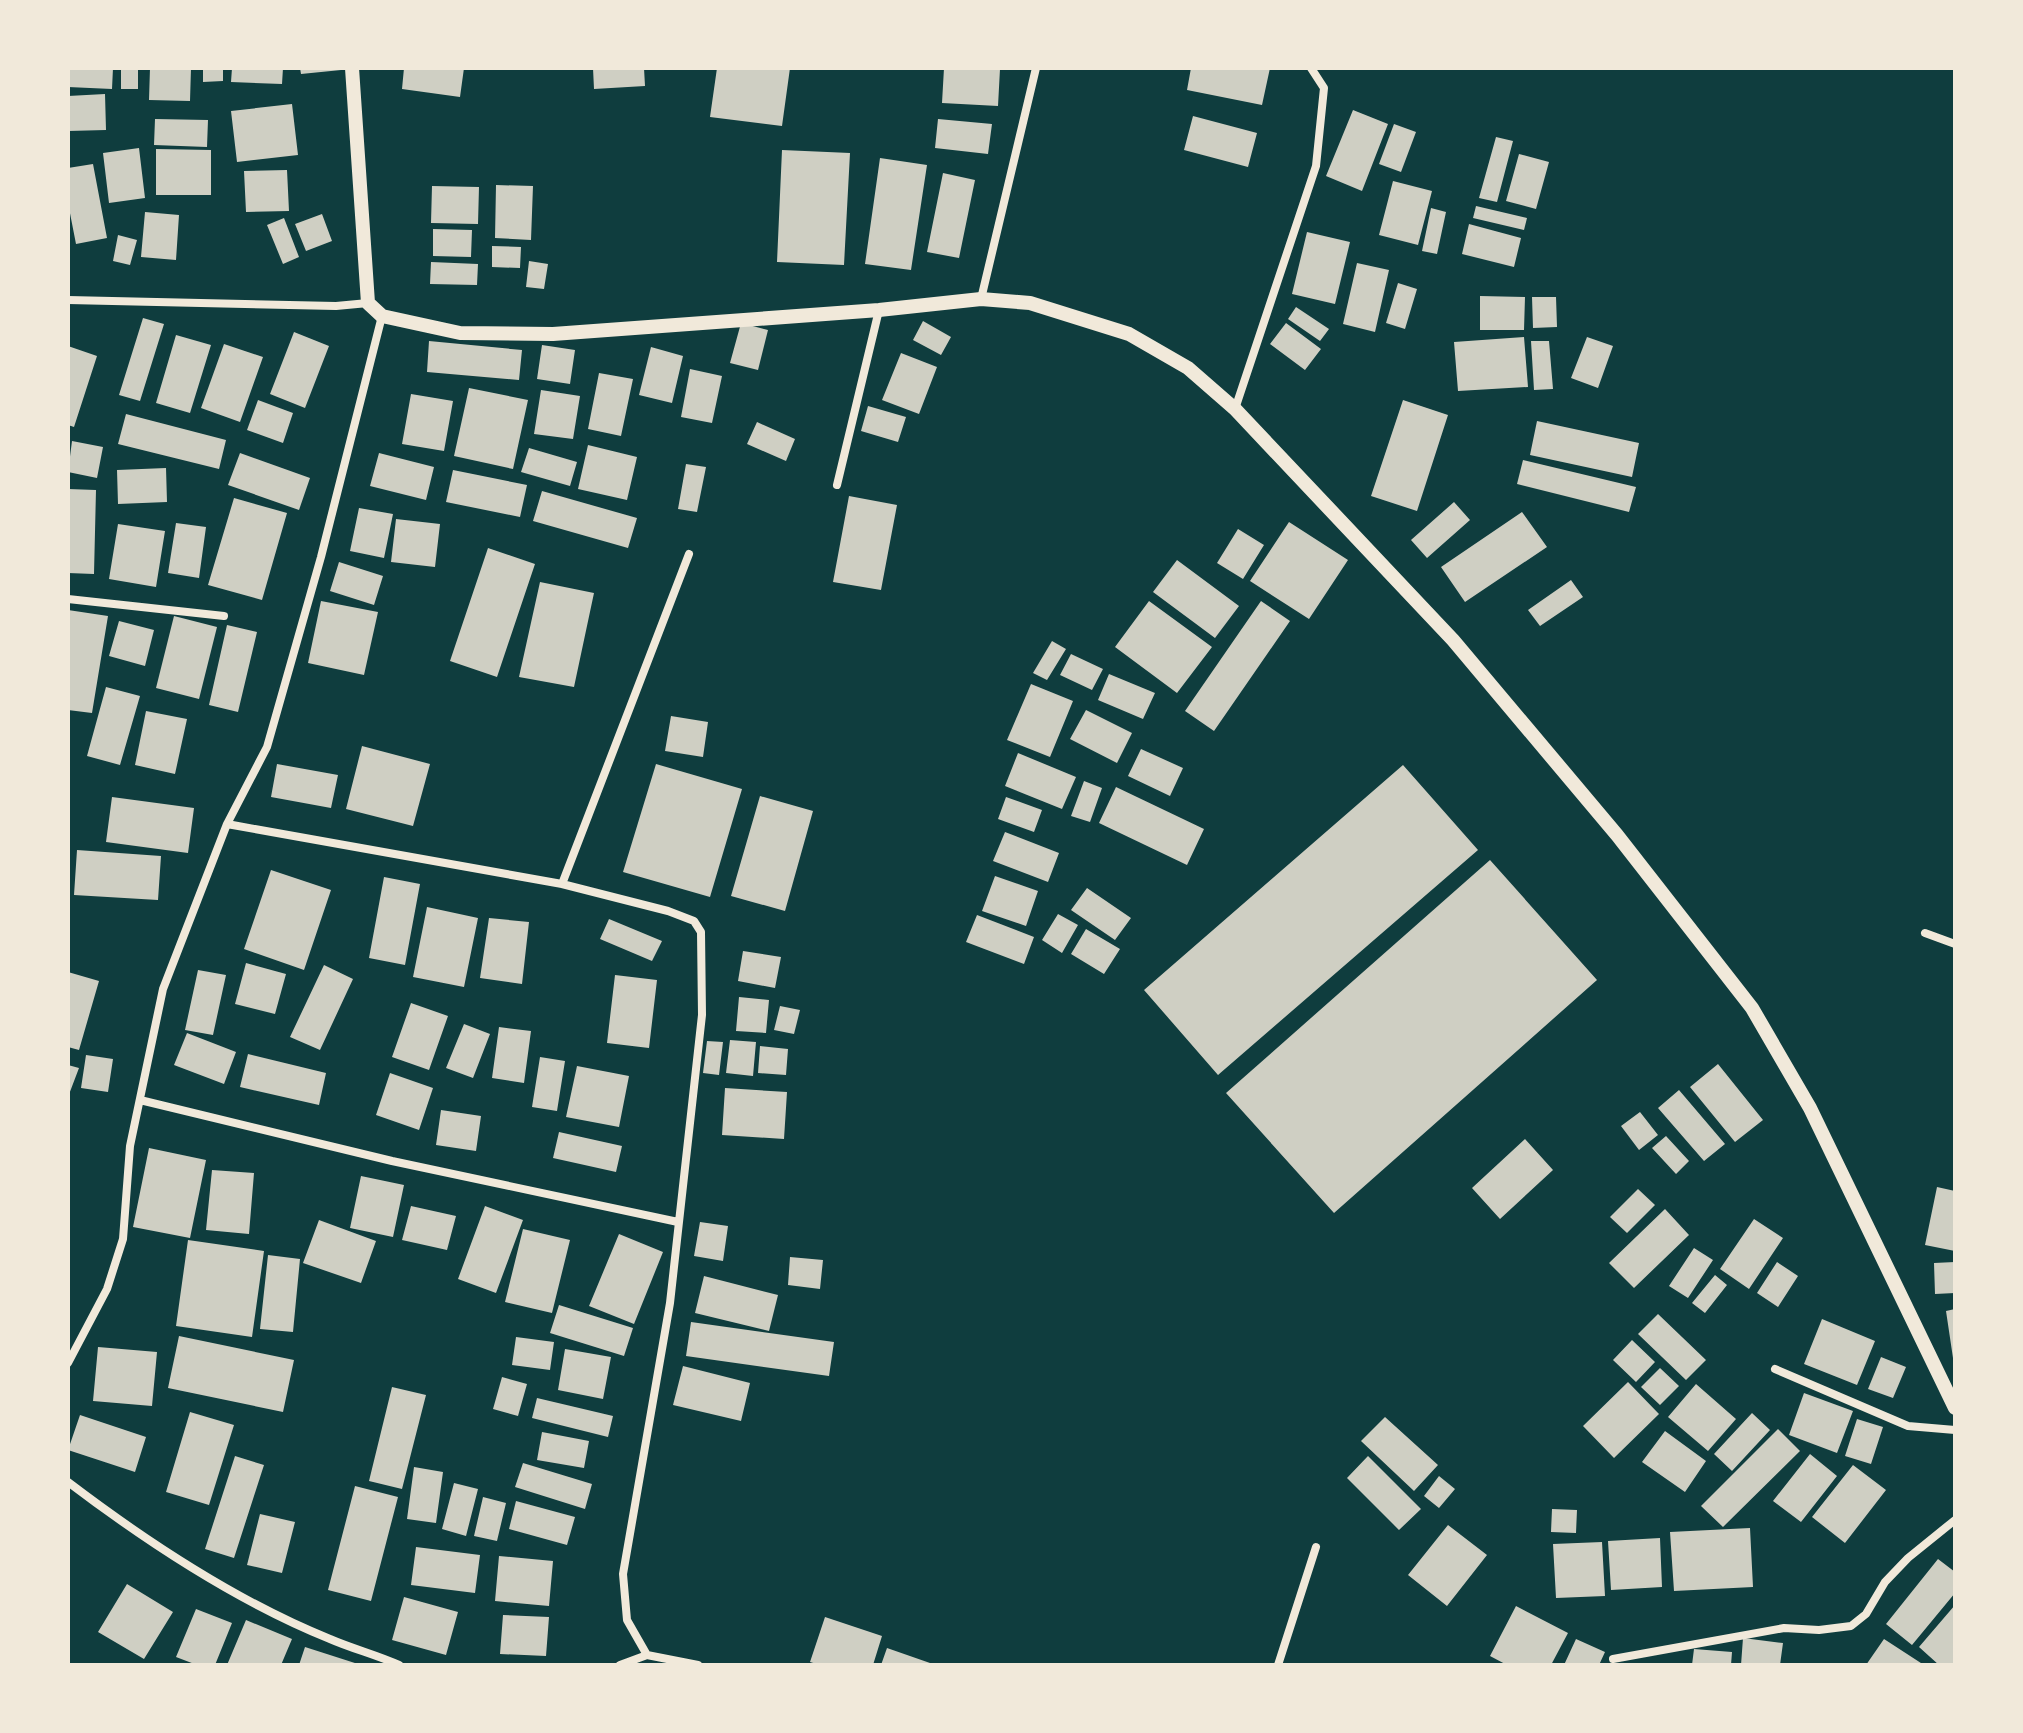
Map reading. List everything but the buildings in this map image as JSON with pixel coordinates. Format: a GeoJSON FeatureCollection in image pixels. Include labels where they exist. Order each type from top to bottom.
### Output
{"type":"FeatureCollection","features":[{"type":"Feature","properties":{"kind":"street"},"geometry":{"type":"LineString","coordinates":[[352,68],[368,303],[382,316],[460,333],[553,334],[879,310],[981,299],[1030,303],[1129,334],[1188,368],[1235,409],[1453,640],[1617,835],[1752,1008],[1816,1121],[1955,1408]]}},
{"type":"Feature","properties":{"kind":"street"},"geometry":{"type":"LineString","coordinates":[[981,299],[1036,68]]}},
{"type":"Feature","properties":{"kind":"street"},"geometry":{"type":"LineString","coordinates":[[1235,409],[1316,166],[1324,88],[1311,68]]}},
{"type":"Feature","properties":{"kind":"street"},"geometry":{"type":"LineString","coordinates":[[68,300],[336,306],[368,303]]}},
{"type":"Feature","properties":{"kind":"street"},"geometry":{"type":"LineString","coordinates":[[837,485],[879,310]]}},
{"type":"Feature","properties":{"kind":"street"},"geometry":{"type":"LineString","coordinates":[[68,1363],[107,1289],[123,1239],[130,1146],[163,989],[227,824],[267,747],[321,557],[382,316]]}},
{"type":"Feature","properties":{"kind":"street"},"geometry":{"type":"LineString","coordinates":[[562,884],[689,554]]}},
{"type":"Feature","properties":{"kind":"street"},"geometry":{"type":"LineString","coordinates":[[68,599],[224,616]]}},
{"type":"Feature","properties":{"kind":"street"},"geometry":{"type":"LineString","coordinates":[[227,824],[562,884],[668,911],[694,921],[701,932],[702,1015],[670,1303],[623,1574],[627,1620],[647,1655]]}},
{"type":"Feature","properties":{"kind":"street"},"geometry":{"type":"LineString","coordinates":[[1925,933],[1955,944]]}},
{"type":"Feature","properties":{"kind":"street"},"geometry":{"type":"LineString","coordinates":[[140,1100],[392,1161],[678,1222]]}},
{"type":"Feature","properties":{"kind":"street"},"geometry":{"type":"LineString","coordinates":[[1775,1369],[1908,1426],[1955,1430]]}},
{"type":"Feature","properties":{"kind":"street"},"geometry":{"type":"LineString","coordinates":[[68,1482],[104,1510],[243,1597],[331,1639],[399,1665]]}},
{"type":"Feature","properties":{"kind":"street"},"geometry":{"type":"LineString","coordinates":[[1613,1659],[1784,1628],[1851,1626],[1866,1614],[1885,1582],[1908,1558],[1955,1520]]}},
{"type":"Feature","properties":{"kind":"street"},"geometry":{"type":"LineString","coordinates":[[1278,1665],[1316,1547]]}},
{"type":"Feature","properties":{"kind":"street"},"geometry":{"type":"LineString","coordinates":[[620,1665],[647,1655],[698,1665]]}}]}
